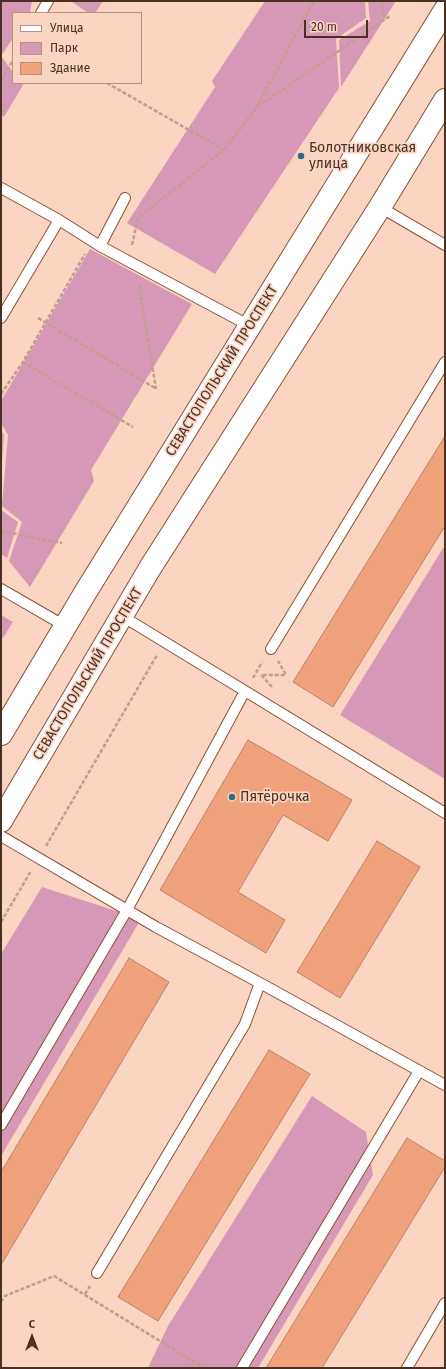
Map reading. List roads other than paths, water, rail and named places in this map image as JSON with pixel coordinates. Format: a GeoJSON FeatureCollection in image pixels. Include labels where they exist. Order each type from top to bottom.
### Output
{"type":"FeatureCollection","features":[{"type":"Feature","properties":{"kind":"main road","name":"СЕВАСТОПОЛЬСКИЙ ПРОСПЕКТ"},"geometry":{"type":"LineString","coordinates":[[1,734],[65,626],[445,10]]}},
{"type":"Feature","properties":{"kind":"main road","name":"СЕВАСТОПОЛЬСКИЙ ПРОСПЕКТ"},"geometry":{"type":"LineString","coordinates":[[1,821],[150,568],[380,208],[445,100]]}},
{"type":"Feature","properties":{"kind":"lane"},"geometry":{"type":"LineString","coordinates":[[42,12],[48,1]]}},
{"type":"Feature","properties":{"kind":"lane"},"geometry":{"type":"LineString","coordinates":[[1,188],[59,220],[96,244],[250,326]]}},
{"type":"Feature","properties":{"kind":"lane"},"geometry":{"type":"LineString","coordinates":[[96,244],[125,198]]}},
{"type":"Feature","properties":{"kind":"lane"},"geometry":{"type":"LineString","coordinates":[[380,208],[445,245]]}},
{"type":"Feature","properties":{"kind":"lane"},"geometry":{"type":"LineString","coordinates":[[1,318],[59,220]]}},
{"type":"Feature","properties":{"kind":"lane"},"geometry":{"type":"LineString","coordinates":[[271,649],[445,362]]}},
{"type":"Feature","properties":{"kind":"lane"},"geometry":{"type":"LineString","coordinates":[[1,589],[65,626]]}},
{"type":"Feature","properties":{"kind":"lane"},"geometry":{"type":"LineString","coordinates":[[122,616],[445,813]]}},
{"type":"Feature","properties":{"kind":"lane"},"geometry":{"type":"LineString","coordinates":[[1,1125],[126,910],[245,691]]}},
{"type":"Feature","properties":{"kind":"lane"},"geometry":{"type":"LineString","coordinates":[[1,836],[156,927],[445,1085]]}},
{"type":"Feature","properties":{"kind":"lane"},"geometry":{"type":"LineString","coordinates":[[97,1273],[245,1024],[260,983]]}},
{"type":"Feature","properties":{"kind":"lane"},"geometry":{"type":"LineString","coordinates":[[242,1368],[419,1071]]}},
{"type":"Feature","properties":{"kind":"lane"},"geometry":{"type":"LineString","coordinates":[[407,1368],[445,1304]]}},
{"type":"Feature","properties":{"kind":"place","name":"Болотниковская улица"},"geometry":{"type":"Point","coordinates":[301,156]}},
{"type":"Feature","properties":{"kind":"place","name":"Пятёрочка"},"geometry":{"type":"Point","coordinates":[232,797]}}]}
